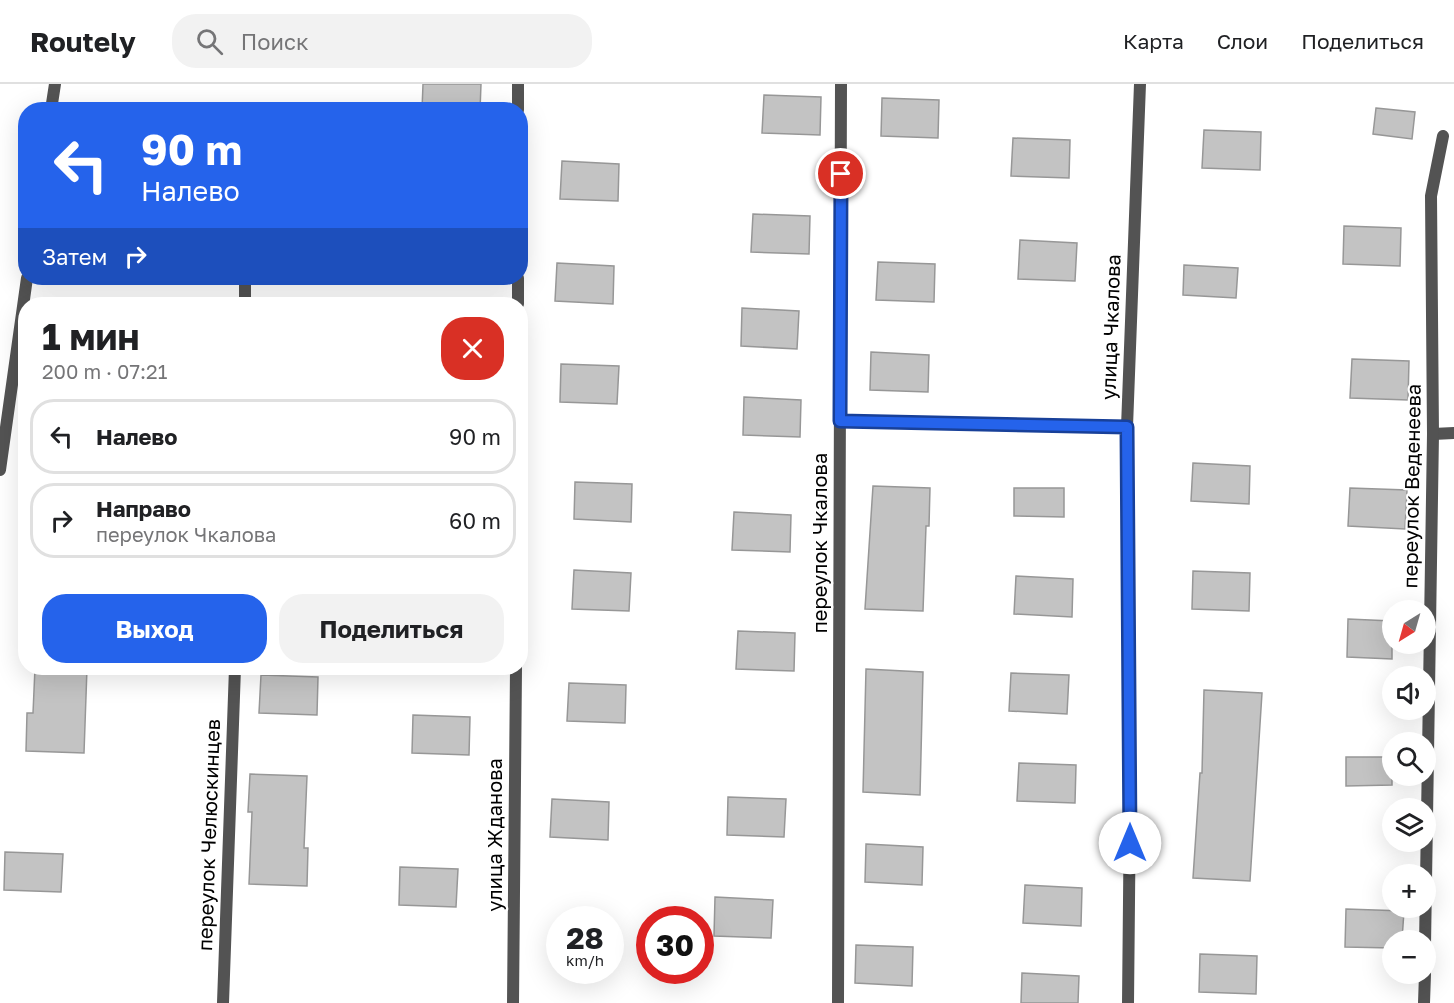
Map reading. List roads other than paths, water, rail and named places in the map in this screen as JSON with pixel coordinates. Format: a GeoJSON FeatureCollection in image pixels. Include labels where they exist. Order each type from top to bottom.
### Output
{"type":"FeatureCollection","features":[{"type":"Feature","properties":{"kind":"street"},"geometry":{"type":"LineString","coordinates":[[52,102],[55,84]]}},
{"type":"Feature","properties":{"kind":"street"},"geometry":{"type":"LineString","coordinates":[[518,84],[518,102]]}},
{"type":"Feature","properties":{"kind":"street","name":"переулок Чкалова"},"geometry":{"type":"LineString","coordinates":[[838,1003],[841,84]]}},
{"type":"Feature","properties":{"kind":"street","name":"улица Чкалова"},"geometry":{"type":"LineString","coordinates":[[1128,1003],[1130,786],[1127,427],[1140,84]]}},
{"type":"Feature","properties":{"kind":"street","name":"переулок Веденеева"},"geometry":{"type":"LineString","coordinates":[[1425,930],[1433,435],[1431,196],[1443,136]]}},
{"type":"Feature","properties":{"kind":"street"},"geometry":{"type":"LineString","coordinates":[[0,470],[18,342]]}},
{"type":"Feature","properties":{"kind":"street"},"geometry":{"type":"LineString","coordinates":[[840,421],[1127,427]]}},
{"type":"Feature","properties":{"kind":"street"},"geometry":{"type":"LineString","coordinates":[[1433,435],[1454,433]]}},
{"type":"Feature","properties":{"kind":"street","name":"переулок Челюскинцев"},"geometry":{"type":"LineString","coordinates":[[223,1003],[234,675]]}},
{"type":"Feature","properties":{"kind":"street","name":"улица Жданова"},"geometry":{"type":"LineString","coordinates":[[513,1003],[516,675]]}},
{"type":"Feature","properties":{"kind":"street"},"geometry":{"type":"LineString","coordinates":[[1424,1003],[1425,984]]}}]}
